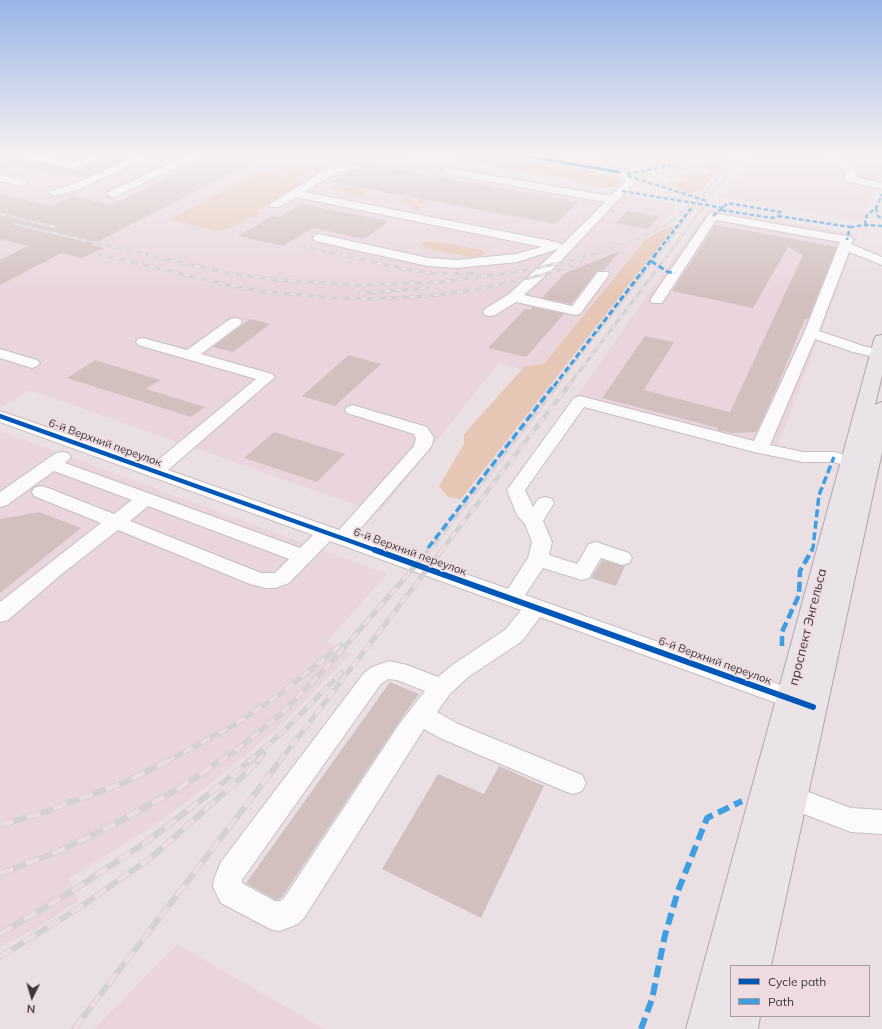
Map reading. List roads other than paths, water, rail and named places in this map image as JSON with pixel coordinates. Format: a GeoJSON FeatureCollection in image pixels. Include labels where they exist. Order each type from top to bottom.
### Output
{"type":"FeatureCollection","features":[{"type":"Feature","properties":{"kind":"main road","name":"проспект Энгельса"},"geometry":{"type":"LineString","coordinates":[[753,965],[792,798],[801,702],[851,462],[880,347]]}},
{"type":"Feature","properties":{"kind":"main road","name":"проспект Энгельса"},"geometry":{"type":"LineString","coordinates":[[705,1029],[801,702],[882,408]]}},
{"type":"Feature","properties":{"kind":"main road"},"geometry":{"type":"LineString","coordinates":[[739,1029],[742,1017]]}},
{"type":"Feature","properties":{"kind":"street"},"geometry":{"type":"LineString","coordinates":[[275,205],[281,201]]}},
{"type":"Feature","properties":{"kind":"street"},"geometry":{"type":"LineString","coordinates":[[334,201],[557,246]]}},
{"type":"Feature","properties":{"kind":"street"},"geometry":{"type":"LineString","coordinates":[[490,312],[514,297],[616,201]]}},
{"type":"Feature","properties":{"kind":"street"},"geometry":{"type":"LineString","coordinates":[[657,300],[713,216],[847,240],[811,333],[760,448]]}},
{"type":"Feature","properties":{"kind":"street"},"geometry":{"type":"LineString","coordinates":[[319,238],[428,262],[450,264],[506,260],[534,254],[575,240]]}},
{"type":"Feature","properties":{"kind":"street"},"geometry":{"type":"LineString","coordinates":[[845,246],[882,261]]}},
{"type":"Feature","properties":{"kind":"street"},"geometry":{"type":"LineString","coordinates":[[514,297],[575,310],[603,275]]}},
{"type":"Feature","properties":{"kind":"street"},"geometry":{"type":"LineString","coordinates":[[190,355],[235,322]]}},
{"type":"Feature","properties":{"kind":"street"},"geometry":{"type":"LineString","coordinates":[[811,333],[858,349],[880,347]]}},
{"type":"Feature","properties":{"kind":"street"},"geometry":{"type":"LineString","coordinates":[[143,342],[267,377],[155,472]]}},
{"type":"Feature","properties":{"kind":"street"},"geometry":{"type":"LineString","coordinates":[[0,353],[32,363]]}},
{"type":"Feature","properties":{"kind":"street"},"geometry":{"type":"LineString","coordinates":[[512,599],[538,559],[542,542],[533,520],[526,514],[516,490],[580,401],[760,448],[803,457],[834,457],[851,462]]}},
{"type":"Feature","properties":{"kind":"street"},"geometry":{"type":"LineString","coordinates":[[41,492],[114,523],[257,579],[275,581],[282,578],[303,557],[335,536],[422,447],[425,438],[421,431],[353,410]]}},
{"type":"Feature","properties":{"kind":"street","name":"6-й Верхний переулок"},"geometry":{"type":"LineString","coordinates":[[0,416],[801,702]]}},
{"type":"Feature","properties":{"kind":"street"},"geometry":{"type":"LineString","coordinates":[[0,501],[79,444]]}},
{"type":"Feature","properties":{"kind":"street"},"geometry":{"type":"LineString","coordinates":[[52,464],[303,557]]}},
{"type":"Feature","properties":{"kind":"street"},"geometry":{"type":"LineString","coordinates":[[0,614],[56,568],[146,499]]}},
{"type":"Feature","properties":{"kind":"street"},"geometry":{"type":"LineString","coordinates":[[533,520],[545,503]]}},
{"type":"Feature","properties":{"kind":"street"},"geometry":{"type":"LineString","coordinates":[[538,559],[582,573],[596,550],[622,558]]}},
{"type":"Feature","properties":{"kind":"street"},"geometry":{"type":"LineString","coordinates":[[441,688],[399,671],[389,670],[380,673],[372,679],[231,872],[227,887],[231,893],[272,915],[280,916],[288,914],[294,908],[409,730],[441,688],[459,672],[514,635],[525,623],[536,607]]}},
{"type":"Feature","properties":{"kind":"street"},"geometry":{"type":"LineString","coordinates":[[421,715],[449,731],[573,783]]}},
{"type":"Feature","properties":{"kind":"street"},"geometry":{"type":"LineString","coordinates":[[792,798],[852,820],[882,822]]}},
{"type":"Feature","properties":{"kind":"railway"},"geometry":{"type":"LineString","coordinates":[[657,256],[699,201]]}},
{"type":"Feature","properties":{"kind":"railway"},"geometry":{"type":"LineString","coordinates":[[667,256],[708,201]]}},
{"type":"Feature","properties":{"kind":"railway"},"geometry":{"type":"LineString","coordinates":[[633,241],[664,226],[689,207]]}},
{"type":"Feature","properties":{"kind":"railway"},"geometry":{"type":"LineString","coordinates":[[0,214],[55,227]]}},
{"type":"Feature","properties":{"kind":"railway"},"geometry":{"type":"LineString","coordinates":[[14,224],[153,256]]}},
{"type":"Feature","properties":{"kind":"railway"},"geometry":{"type":"LineString","coordinates":[[587,256],[633,241]]}},
{"type":"Feature","properties":{"kind":"railway"},"geometry":{"type":"LineString","coordinates":[[306,247],[346,256]]}},
{"type":"Feature","properties":{"kind":"railway"},"geometry":{"type":"LineString","coordinates":[[94,253],[102,255]]}},
{"type":"Feature","properties":{"kind":"railway"},"geometry":{"type":"LineString","coordinates":[[102,255],[237,287],[267,292],[334,298],[372,299],[429,296],[474,290],[542,275],[581,263]]}},
{"type":"Feature","properties":{"kind":"railway"},"geometry":{"type":"LineString","coordinates":[[102,255],[106,256]]}},
{"type":"Feature","properties":{"kind":"railway"},"geometry":{"type":"LineString","coordinates":[[148,255],[227,273],[279,280],[358,285],[439,282],[516,272],[575,260],[587,256]]}},
{"type":"Feature","properties":{"kind":"railway"},"geometry":{"type":"LineString","coordinates":[[342,255],[414,271],[440,274],[472,273]]}},
{"type":"Feature","properties":{"kind":"railway"},"geometry":{"type":"LineString","coordinates":[[556,386],[657,255]]}},
{"type":"Feature","properties":{"kind":"railway"},"geometry":{"type":"LineString","coordinates":[[568,386],[668,255]]}},
{"type":"Feature","properties":{"kind":"railway"},"geometry":{"type":"LineString","coordinates":[[360,293],[428,288]]}},
{"type":"Feature","properties":{"kind":"railway"},"geometry":{"type":"LineString","coordinates":[[429,551],[557,385]]}},
{"type":"Feature","properties":{"kind":"railway"},"geometry":{"type":"LineString","coordinates":[[441,551],[569,385]]}},
{"type":"Feature","properties":{"kind":"railway"},"geometry":{"type":"LineString","coordinates":[[219,762],[238,749],[283,712],[328,666],[429,550]]}},
{"type":"Feature","properties":{"kind":"railway"},"geometry":{"type":"LineString","coordinates":[[279,762],[442,550]]}},
{"type":"Feature","properties":{"kind":"railway"},"geometry":{"type":"LineString","coordinates":[[166,762],[234,725],[279,695],[341,645]]}},
{"type":"Feature","properties":{"kind":"railway"},"geometry":{"type":"LineString","coordinates":[[248,762],[284,731],[342,672]]}},
{"type":"Feature","properties":{"kind":"railway"},"geometry":{"type":"LineString","coordinates":[[257,762],[264,754]]}},
{"type":"Feature","properties":{"kind":"railway"},"geometry":{"type":"LineString","coordinates":[[0,874],[57,852],[111,826],[178,789],[220,761]]}},
{"type":"Feature","properties":{"kind":"railway"},"geometry":{"type":"LineString","coordinates":[[0,934],[74,890],[149,840],[249,761]]}},
{"type":"Feature","properties":{"kind":"railway"},"geometry":{"type":"LineString","coordinates":[[74,1029],[280,761]]}},
{"type":"Feature","properties":{"kind":"railway"},"geometry":{"type":"LineString","coordinates":[[0,825],[39,814],[123,783],[166,762]]}},
{"type":"Feature","properties":{"kind":"railway"},"geometry":{"type":"LineString","coordinates":[[0,957],[82,906],[153,856],[257,762]]}}]}
